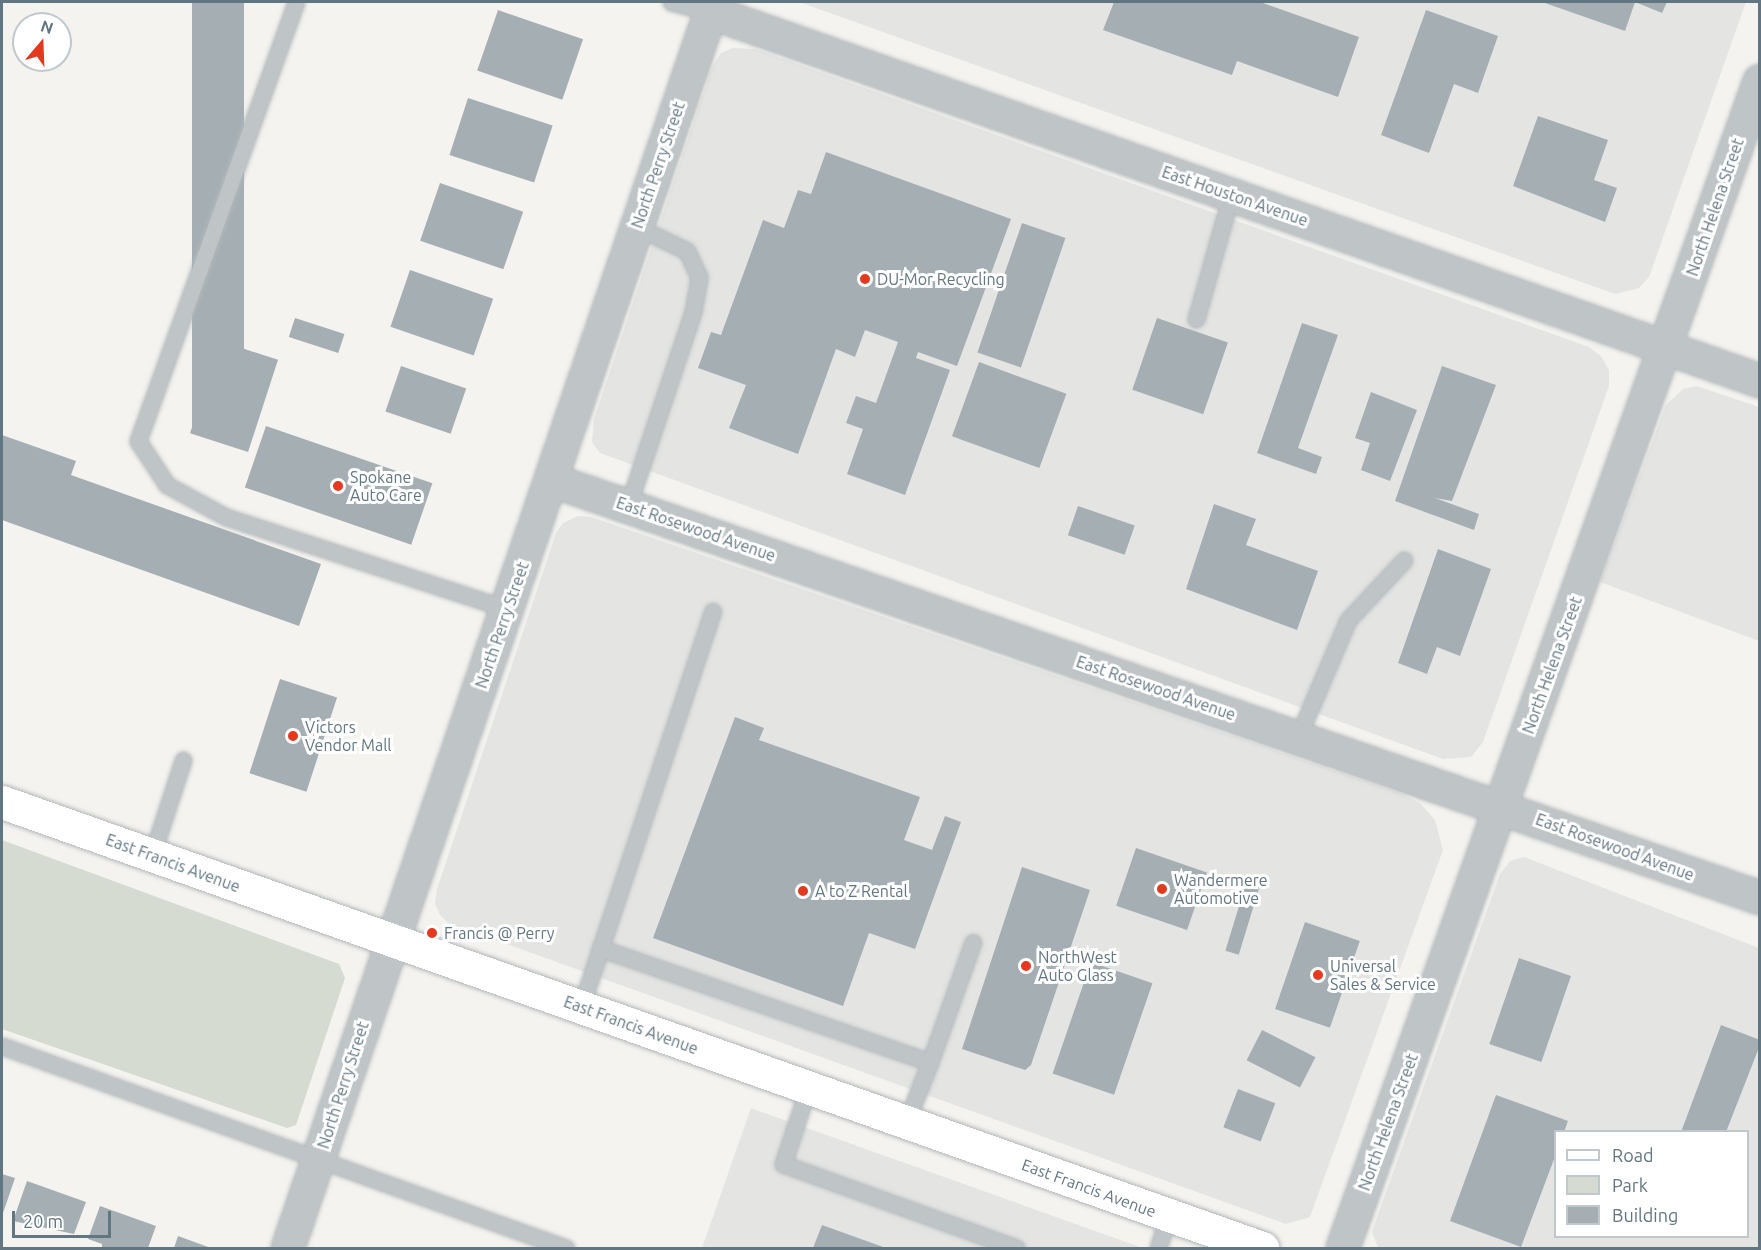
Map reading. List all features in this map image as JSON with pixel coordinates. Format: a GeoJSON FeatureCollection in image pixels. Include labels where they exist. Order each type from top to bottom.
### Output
{"type":"FeatureCollection","features":[{"type":"Feature","properties":{"kind":"main road","name":"East Francis Avenue"},"geometry":{"type":"LineString","coordinates":[[2,801],[1168,1217],[1262,1248]]}},
{"type":"Feature","properties":{"kind":"street","name":"North Perry Street"},"geometry":{"type":"LineString","coordinates":[[288,1248],[712,7]]}},
{"type":"Feature","properties":{"kind":"street","name":"East Houston Avenue"},"geometry":{"type":"LineString","coordinates":[[712,7],[1231,195],[1760,381]]}},
{"type":"Feature","properties":{"kind":"street","name":"North Helena Street"},"geometry":{"type":"LineString","coordinates":[[1343,1248],[1760,81]]}},
{"type":"Feature","properties":{"kind":"street","name":"East Rosewood Avenue"},"geometry":{"type":"LineString","coordinates":[[551,480],[1760,898]]}},
{"type":"Feature","properties":{"kind":"lane"},"geometry":{"type":"LineString","coordinates":[[296,2],[138,441],[167,485],[226,517],[508,609]]}},
{"type":"Feature","properties":{"kind":"lane"},"geometry":{"type":"LineString","coordinates":[[671,2],[712,7]]}},
{"type":"Feature","properties":{"kind":"lane"},"geometry":{"type":"LineString","coordinates":[[1196,319],[1231,195]]}},
{"type":"Feature","properties":{"kind":"lane"},"geometry":{"type":"LineString","coordinates":[[628,506],[693,312],[699,277],[687,251],[637,227]]}},
{"type":"Feature","properties":{"kind":"lane"},"geometry":{"type":"LineString","coordinates":[[1298,737],[1348,620],[1404,560]]}},
{"type":"Feature","properties":{"kind":"lane"},"geometry":{"type":"LineString","coordinates":[[581,1007],[714,611]]}},
{"type":"Feature","properties":{"kind":"lane"},"geometry":{"type":"LineString","coordinates":[[152,855],[183,760]]}},
{"type":"Feature","properties":{"kind":"lane"},"geometry":{"type":"LineString","coordinates":[[906,1123],[973,942]]}},
{"type":"Feature","properties":{"kind":"lane"},"geometry":{"type":"LineString","coordinates":[[600,948],[930,1062]]}},
{"type":"Feature","properties":{"kind":"lane"},"geometry":{"type":"LineString","coordinates":[[2,1046],[318,1157],[566,1248]]}},
{"type":"Feature","properties":{"kind":"lane"},"geometry":{"type":"LineString","coordinates":[[808,1089],[783,1164],[1016,1248]]}},
{"type":"Feature","properties":{"kind":"lane"},"geometry":{"type":"LineString","coordinates":[[1158,1248],[1168,1217]]}},
{"type":"Feature","properties":{"kind":"shaded area"},"geometry":{"type":"Polygon","coordinates":[[[799,2],[1746,2],[1649,277],[1639,288],[1615,294],[799,2]]]}},
{"type":"Feature","properties":{"kind":"shaded area"},"geometry":{"type":"Polygon","coordinates":[[[733,48],[756,49],[1589,347],[1601,356],[1609,370],[1609,386],[1483,742],[1471,757],[1443,759],[600,453],[592,442],[594,419],[712,67],[721,53],[733,48]]]}},
{"type":"Feature","properties":{"kind":"shaded area"},"geometry":{"type":"Polygon","coordinates":[[[1697,386],[1759,407],[1759,641],[1600,582],[1666,405],[1683,389],[1697,386]]]}},
{"type":"Feature","properties":{"kind":"shaded area"},"geometry":{"type":"Polygon","coordinates":[[[578,516],[591,517],[1400,793],[1420,803],[1435,820],[1443,850],[1310,1217],[1286,1224],[448,923],[440,915],[435,904],[437,889],[556,533],[563,523],[578,516]]]}},
{"type":"Feature","properties":{"kind":"shaded area"},"geometry":{"type":"Polygon","coordinates":[[[1524,857],[1759,948],[1759,1248],[1378,1248],[1372,1232],[1500,874],[1510,861],[1524,857]]]}},
{"type":"Feature","properties":{"kind":"shaded area"},"geometry":{"type":"Polygon","coordinates":[[[751,1108],[1143,1248],[702,1248],[751,1108]]]}},
{"type":"Feature","properties":{"kind":"green space"},"geometry":{"type":"Polygon","coordinates":[[[2,840],[339,964],[345,978],[296,1125],[287,1128],[2,1029],[2,840]]]}},
{"type":"Feature","properties":{"kind":"building"},"geometry":{"type":"Polygon","coordinates":[[[192,2],[244,2],[244,429],[192,429],[192,2]]]}},
{"type":"Feature","properties":{"kind":"building"},"geometry":{"type":"Polygon","coordinates":[[[1114,2],[1260,2],[1359,37],[1338,97],[1237,61],[1232,75],[1103,30],[1114,2]]]}},
{"type":"Feature","properties":{"kind":"building"},"geometry":{"type":"Polygon","coordinates":[[[1542,2],[1635,2],[1625,31],[1542,2]]]}},
{"type":"Feature","properties":{"kind":"building"},"geometry":{"type":"Polygon","coordinates":[[[1635,2],[1667,2],[1662,13],[1635,2]]]}},
{"type":"Feature","properties":{"kind":"building"},"geometry":{"type":"Polygon","coordinates":[[[498,10],[583,39],[562,100],[477,71],[498,10]]]}},
{"type":"Feature","properties":{"kind":"building"},"geometry":{"type":"Polygon","coordinates":[[[1426,10],[1498,36],[1478,93],[1454,84],[1429,153],[1381,135],[1426,10]]]}},
{"type":"Feature","properties":{"kind":"building"},"geometry":{"type":"Polygon","coordinates":[[[468,98],[553,126],[534,183],[449,155],[468,98]]]}},
{"type":"Feature","properties":{"kind":"building"},"geometry":{"type":"Polygon","coordinates":[[[1538,116],[1608,140],[1594,180],[1617,188],[1605,222],[1513,186],[1538,116]]]}},
{"type":"Feature","properties":{"kind":"building","name":"DU-Mor Recycling"},"geometry":{"type":"Polygon","coordinates":[[[826,152],[1011,219],[957,366],[918,352],[916,358],[950,370],[905,495],[847,474],[863,429],[846,423],[856,396],[876,403],[898,342],[865,330],[855,357],[836,349],[798,454],[729,428],[746,385],[698,368],[711,332],[721,335],[763,220],[784,228],[798,190],[811,194],[826,152]]]}},
{"type":"Feature","properties":{"kind":"building"},"geometry":{"type":"Polygon","coordinates":[[[440,183],[523,212],[503,269],[420,241],[440,183]]]}},
{"type":"Feature","properties":{"kind":"building"},"geometry":{"type":"Polygon","coordinates":[[[1022,223],[1065,238],[1021,368],[977,353],[1022,223]]]}},
{"type":"Feature","properties":{"kind":"building"},"geometry":{"type":"Polygon","coordinates":[[[410,270],[493,299],[474,355],[390,327],[410,270]]]}},
{"type":"Feature","properties":{"kind":"building"},"geometry":{"type":"Polygon","coordinates":[[[295,318],[344,334],[338,353],[289,337],[295,318]]]}},
{"type":"Feature","properties":{"kind":"building"},"geometry":{"type":"Polygon","coordinates":[[[1157,318],[1228,342],[1203,414],[1132,390],[1157,318]]]}},
{"type":"Feature","properties":{"kind":"building"},"geometry":{"type":"Polygon","coordinates":[[[1302,323],[1338,335],[1298,448],[1322,457],[1316,474],[1257,453],[1302,323]]]}},
{"type":"Feature","properties":{"kind":"building"},"geometry":{"type":"Polygon","coordinates":[[[220,341],[278,360],[248,452],[190,433],[220,341]]]}},
{"type":"Feature","properties":{"kind":"building"},"geometry":{"type":"Polygon","coordinates":[[[979,362],[1066,394],[1039,468],[952,436],[979,362]]]}},
{"type":"Feature","properties":{"kind":"building"},"geometry":{"type":"Polygon","coordinates":[[[401,366],[466,388],[451,434],[385,411],[401,366]]]}},
{"type":"Feature","properties":{"kind":"building"},"geometry":{"type":"Polygon","coordinates":[[[1442,366],[1496,385],[1452,501],[1435,498],[1479,514],[1474,530],[1395,501],[1442,366]]]}},
{"type":"Feature","properties":{"kind":"building"},"geometry":{"type":"Polygon","coordinates":[[[1371,392],[1417,410],[1390,481],[1361,470],[1370,443],[1355,438],[1371,392]]]}},
{"type":"Feature","properties":{"kind":"building","name":"Spokane Auto Care"},"geometry":{"type":"Polygon","coordinates":[[[266,426],[432,483],[411,545],[245,487],[266,426]]]}},
{"type":"Feature","properties":{"kind":"building"},"geometry":{"type":"Polygon","coordinates":[[[2,435],[76,461],[71,475],[321,564],[299,626],[2,520],[2,435]]]}},
{"type":"Feature","properties":{"kind":"building"},"geometry":{"type":"Polygon","coordinates":[[[1214,504],[1256,519],[1246,545],[1318,571],[1297,630],[1186,589],[1214,504]]]}},
{"type":"Feature","properties":{"kind":"building"},"geometry":{"type":"Polygon","coordinates":[[[1078,506],[1135,526],[1125,555],[1068,535],[1078,506]]]}},
{"type":"Feature","properties":{"kind":"building"},"geometry":{"type":"Polygon","coordinates":[[[1438,549],[1491,569],[1460,656],[1437,647],[1427,674],[1398,663],[1438,549]]]}},
{"type":"Feature","properties":{"kind":"building","name":"Victors Vendor Mall"},"geometry":{"type":"Polygon","coordinates":[[[280,679],[337,698],[306,792],[249,773],[280,679]]]}},
{"type":"Feature","properties":{"kind":"building","name":"A to Z Rental"},"geometry":{"type":"Polygon","coordinates":[[[735,717],[764,728],[759,740],[920,797],[904,840],[932,850],[945,816],[961,822],[915,949],[869,933],[843,1006],[653,938],[735,717]]]}},
{"type":"Feature","properties":{"kind":"building","name":"Wandermere Automotive"},"geometry":{"type":"Polygon","coordinates":[[[1136,848],[1207,872],[1187,930],[1116,906],[1136,848]]]}},
{"type":"Feature","properties":{"kind":"building","name":"NorthWest Auto Glass"},"geometry":{"type":"Polygon","coordinates":[[[1022,867],[1090,890],[1031,1065],[1025,1070],[962,1049],[1022,867]]]}},
{"type":"Feature","properties":{"kind":"building"},"geometry":{"type":"Polygon","coordinates":[[[1247,880],[1260,884],[1239,955],[1225,951],[1247,880]]]}},
{"type":"Feature","properties":{"kind":"building","name":"Universal Sales & Service"},"geometry":{"type":"Polygon","coordinates":[[[1305,922],[1360,941],[1330,1028],[1275,1009],[1305,922]]]}},
{"type":"Feature","properties":{"kind":"building"},"geometry":{"type":"Polygon","coordinates":[[[1519,958],[1571,976],[1541,1062],[1489,1044],[1519,958]]]}},
{"type":"Feature","properties":{"kind":"building"},"geometry":{"type":"Polygon","coordinates":[[[1091,962],[1152,983],[1114,1095],[1053,1074],[1091,962]]]}},
{"type":"Feature","properties":{"kind":"building"},"geometry":{"type":"Polygon","coordinates":[[[1721,1025],[1760,1040],[1727,1130],[1682,1130],[1721,1025]]]}},
{"type":"Feature","properties":{"kind":"building"},"geometry":{"type":"Polygon","coordinates":[[[1262,1030],[1315,1057],[1300,1088],[1247,1060],[1262,1030]]]}},
{"type":"Feature","properties":{"kind":"building"},"geometry":{"type":"Polygon","coordinates":[[[1238,1089],[1275,1103],[1261,1142],[1223,1127],[1238,1089]]]}},
{"type":"Feature","properties":{"kind":"building"},"geometry":{"type":"Polygon","coordinates":[[[1496,1095],[1568,1121],[1565,1130],[1554,1130],[1554,1159],[1521,1247],[1450,1221],[1496,1095]]]}},
{"type":"Feature","properties":{"kind":"building"},"geometry":{"type":"Polygon","coordinates":[[[2,1174],[15,1178],[2,1216],[2,1174]]]}},
{"type":"Feature","properties":{"kind":"building"},"geometry":{"type":"Polygon","coordinates":[[[27,1181],[86,1202],[74,1234],[13,1221],[27,1181]]]}},
{"type":"Feature","properties":{"kind":"building"},"geometry":{"type":"Polygon","coordinates":[[[100,1206],[156,1226],[148,1248],[102,1248],[102,1244],[88,1239],[100,1206]]]}},
{"type":"Feature","properties":{"kind":"building"},"geometry":{"type":"Polygon","coordinates":[[[822,1225],[886,1248],[813,1248],[822,1225]]]}},
{"type":"Feature","properties":{"kind":"building"},"geometry":{"type":"Polygon","coordinates":[[[178,1236],[211,1248],[174,1248],[178,1236]]]}},
{"type":"Feature","properties":{"kind":"place","name":"DU-Mor Recycling"},"geometry":{"type":"Point","coordinates":[865,279]}},
{"type":"Feature","properties":{"kind":"place","name":"Spokane Auto Care"},"geometry":{"type":"Point","coordinates":[338,486]}},
{"type":"Feature","properties":{"kind":"place","name":"Victors Vendor Mall"},"geometry":{"type":"Point","coordinates":[293,736]}},
{"type":"Feature","properties":{"kind":"place","name":"Wandermere Automotive"},"geometry":{"type":"Point","coordinates":[1162,889]}},
{"type":"Feature","properties":{"kind":"place","name":"A to Z Rental"},"geometry":{"type":"Point","coordinates":[803,891]}},
{"type":"Feature","properties":{"kind":"place","name":"Francis @ Perry"},"geometry":{"type":"Point","coordinates":[432,933]}},
{"type":"Feature","properties":{"kind":"place","name":"NorthWest Auto Glass"},"geometry":{"type":"Point","coordinates":[1026,966]}},
{"type":"Feature","properties":{"kind":"place","name":"Universal Sales & Service"},"geometry":{"type":"Point","coordinates":[1318,975]}}]}
